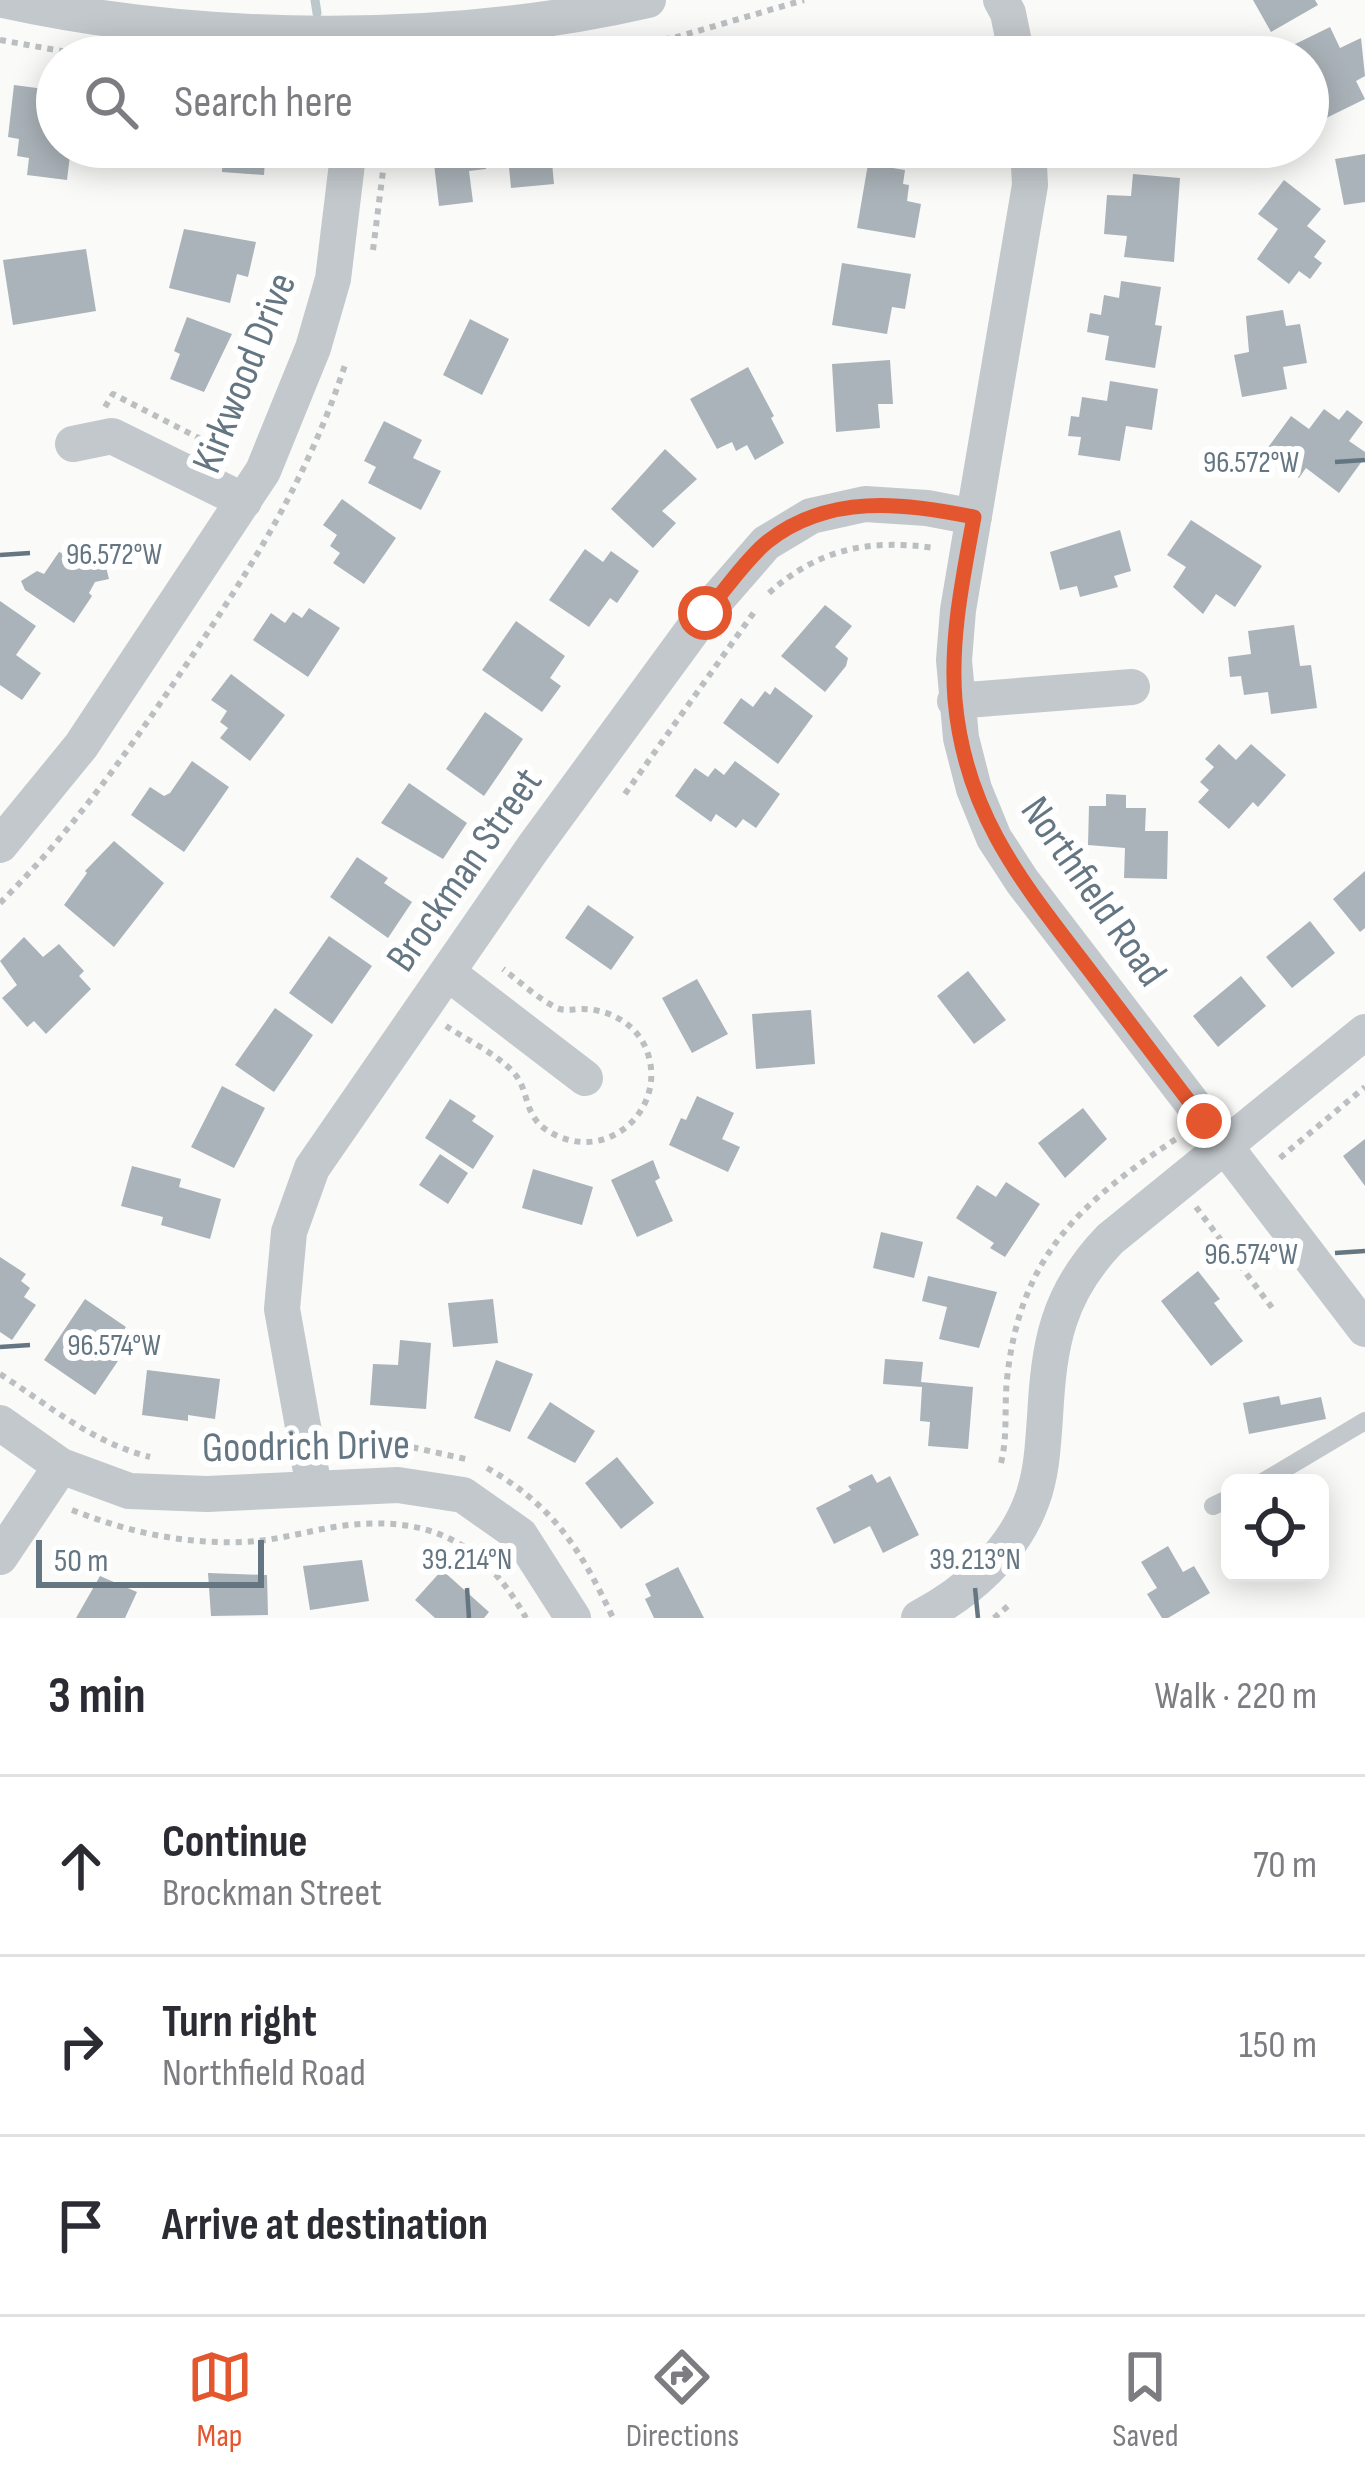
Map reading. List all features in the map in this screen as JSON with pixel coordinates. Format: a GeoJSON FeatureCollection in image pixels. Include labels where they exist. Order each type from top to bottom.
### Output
{"type":"FeatureCollection","features":[{"type":"Feature","properties":{"kind":"street"},"geometry":{"type":"LineString","coordinates":[[3,0],[277,36]]}},
{"type":"Feature","properties":{"kind":"street"},"geometry":{"type":"LineString","coordinates":[[425,36],[530,24],[648,0]]}},
{"type":"Feature","properties":{"kind":"street"},"geometry":{"type":"LineString","coordinates":[[1001,0],[1013,36]]}},
{"type":"Feature","properties":{"kind":"street","name":"Kirkwood Drive"},"geometry":{"type":"LineString","coordinates":[[0,845],[81,746],[244,501],[275,444],[313,348],[333,279],[347,168]]}},
{"type":"Feature","properties":{"kind":"street","name":"Northfield Road"},"geometry":{"type":"LineString","coordinates":[[1029,168],[958,610],[955,701],[974,789],[994,838],[1036,900],[1365,1329]]}},
{"type":"Feature","properties":{"kind":"street"},"geometry":{"type":"LineString","coordinates":[[73,444],[112,436],[244,501]]}},
{"type":"Feature","properties":{"kind":"street","name":"Brockman Street"},"geometry":{"type":"LineString","coordinates":[[314,1488],[282,1309],[289,1232],[312,1168],[532,848],[705,613],[766,543],[811,516],[865,503],[927,508],[971,534]]}},
{"type":"Feature","properties":{"kind":"street"},"geometry":{"type":"LineString","coordinates":[[955,701],[1132,687]]}},
{"type":"Feature","properties":{"kind":"street"},"geometry":{"type":"LineString","coordinates":[[448,974],[585,1078]]}},
{"type":"Feature","properties":{"kind":"street"},"geometry":{"type":"LineString","coordinates":[[919,1618],[986,1571],[1019,1527],[1039,1472],[1054,1329],[1068,1293],[1088,1262],[1110,1239],[1365,1032]]}},
{"type":"Feature","properties":{"kind":"street","name":"Goodrich Drive"},"geometry":{"type":"LineString","coordinates":[[0,1423],[52,1479],[129,1491],[207,1494],[398,1485],[464,1495],[520,1535],[573,1618]]}},
{"type":"Feature","properties":{"kind":"street"},"geometry":{"type":"LineString","coordinates":[[0,1557],[52,1479]]}},
{"type":"Feature","properties":{"kind":"lane"},"geometry":{"type":"LineString","coordinates":[[1276,1474],[1365,1421]]}},
{"type":"Feature","properties":{"kind":"path"},"geometry":{"type":"LineString","coordinates":[[680,36],[804,0]]}},
{"type":"Feature","properties":{"kind":"path"},"geometry":{"type":"LineString","coordinates":[[0,40],[36,46]]}},
{"type":"Feature","properties":{"kind":"path"},"geometry":{"type":"LineString","coordinates":[[625,794],[763,598],[783,581],[830,554],[868,544],[971,534]]}},
{"type":"Feature","properties":{"kind":"path"},"geometry":{"type":"LineString","coordinates":[[1280,1158],[1365,1088]]}},
{"type":"Feature","properties":{"kind":"path"},"geometry":{"type":"LineString","coordinates":[[1156,1153],[1273,1310]]}},
{"type":"Feature","properties":{"kind":"path"},"geometry":{"type":"LineString","coordinates":[[52,1479],[88,1516],[157,1538],[247,1542],[375,1523],[421,1527],[458,1540],[494,1568],[526,1618]]}},
{"type":"Feature","properties":{"kind":"path"},"geometry":{"type":"LineString","coordinates":[[994,1618],[1008,1606]]}},
{"type":"Feature","properties":{"kind":"building"},"geometry":{"type":"Polygon","coordinates":[[[1253,0],[1315,0],[1318,5],[1271,32],[1253,0]]]}},
{"type":"Feature","properties":{"kind":"building"},"geometry":{"type":"Polygon","coordinates":[[[1330,27],[1340,48],[1361,38],[1365,76],[1356,81],[1365,99],[1329,117],[1329,36],[1312,36],[1330,27]]]}},
{"type":"Feature","properties":{"kind":"building"},"geometry":{"type":"Polygon","coordinates":[[[14,85],[36,88],[36,168],[68,168],[67,180],[27,175],[29,158],[17,156],[19,139],[8,137],[14,85]]]}},
{"type":"Feature","properties":{"kind":"building"},"geometry":{"type":"Polygon","coordinates":[[[1365,154],[1365,202],[1344,205],[1335,159],[1365,154]]]}},
{"type":"Feature","properties":{"kind":"building"},"geometry":{"type":"Polygon","coordinates":[[[222,168],[264,168],[264,175],[222,172],[222,168]]]}},
{"type":"Feature","properties":{"kind":"building"},"geometry":{"type":"Polygon","coordinates":[[[434,168],[486,168],[469,171],[473,202],[439,206],[434,168]]]}},
{"type":"Feature","properties":{"kind":"building"},"geometry":{"type":"Polygon","coordinates":[[[509,168],[552,168],[554,184],[511,188],[509,168]]]}},
{"type":"Feature","properties":{"kind":"building"},"geometry":{"type":"Polygon","coordinates":[[[867,168],[905,170],[907,201],[921,204],[915,238],[857,228],[867,168]]]}},
{"type":"Feature","properties":{"kind":"building"},"geometry":{"type":"Polygon","coordinates":[[[1133,174],[1180,178],[1174,262],[1124,257],[1127,236],[1104,234],[1107,195],[1131,196],[1133,174]]]}},
{"type":"Feature","properties":{"kind":"building"},"geometry":{"type":"Polygon","coordinates":[[[1284,180],[1321,209],[1307,226],[1326,241],[1314,257],[1322,263],[1310,279],[1299,271],[1289,284],[1257,259],[1278,229],[1258,214],[1284,180]]]}},
{"type":"Feature","properties":{"kind":"building"},"geometry":{"type":"Polygon","coordinates":[[[184,229],[256,242],[248,277],[237,274],[230,303],[169,288],[184,229]]]}},
{"type":"Feature","properties":{"kind":"building"},"geometry":{"type":"Polygon","coordinates":[[[86,249],[96,311],[13,325],[3,260],[86,249]]]}},
{"type":"Feature","properties":{"kind":"building"},"geometry":{"type":"Polygon","coordinates":[[[842,263],[911,274],[905,309],[892,307],[887,334],[832,325],[842,263]]]}},
{"type":"Feature","properties":{"kind":"building"},"geometry":{"type":"Polygon","coordinates":[[[1121,281],[1161,287],[1155,325],[1162,326],[1155,368],[1105,360],[1109,336],[1087,332],[1090,313],[1101,315],[1104,295],[1119,298],[1121,281]]]}},
{"type":"Feature","properties":{"kind":"building"},"geometry":{"type":"Polygon","coordinates":[[[1283,310],[1286,326],[1300,324],[1307,363],[1283,367],[1287,389],[1242,397],[1234,355],[1249,352],[1246,316],[1283,310]]]}},
{"type":"Feature","properties":{"kind":"building"},"geometry":{"type":"Polygon","coordinates":[[[187,317],[232,334],[204,392],[170,379],[187,317]]]}},
{"type":"Feature","properties":{"kind":"building"},"geometry":{"type":"Polygon","coordinates":[[[470,319],[509,339],[482,395],[443,375],[470,319]]]}},
{"type":"Feature","properties":{"kind":"building"},"geometry":{"type":"Polygon","coordinates":[[[890,360],[893,404],[878,404],[880,428],[836,432],[832,364],[890,360]]]}},
{"type":"Feature","properties":{"kind":"building"},"geometry":{"type":"Polygon","coordinates":[[[748,367],[784,443],[755,460],[747,445],[736,451],[732,442],[717,449],[690,399],[748,367]]]}},
{"type":"Feature","properties":{"kind":"building"},"geometry":{"type":"Polygon","coordinates":[[[1110,381],[1158,389],[1152,430],[1126,426],[1120,461],[1078,455],[1081,437],[1068,436],[1071,416],[1079,417],[1082,397],[1107,401],[1110,381]]]}},
{"type":"Feature","properties":{"kind":"building"},"geometry":{"type":"Polygon","coordinates":[[[1324,409],[1339,420],[1347,410],[1363,422],[1349,441],[1365,457],[1339,493],[1306,468],[1299,478],[1264,453],[1291,416],[1309,429],[1324,409]]]}},
{"type":"Feature","properties":{"kind":"building"},"geometry":{"type":"Polygon","coordinates":[[[384,421],[422,440],[413,458],[441,471],[421,510],[368,483],[376,467],[364,461],[384,421]]]}},
{"type":"Feature","properties":{"kind":"building"},"geometry":{"type":"Polygon","coordinates":[[[665,449],[697,479],[662,511],[676,523],[653,548],[611,509],[665,449]]]}},
{"type":"Feature","properties":{"kind":"building"},"geometry":{"type":"Polygon","coordinates":[[[342,499],[396,538],[364,584],[333,563],[340,553],[330,546],[337,535],[323,525],[342,499]]]}},
{"type":"Feature","properties":{"kind":"building"},"geometry":{"type":"Polygon","coordinates":[[[1191,520],[1262,566],[1235,607],[1216,594],[1203,614],[1173,587],[1186,567],[1167,555],[1191,520]]]}},
{"type":"Feature","properties":{"kind":"building"},"geometry":{"type":"Polygon","coordinates":[[[1120,530],[1131,571],[1114,576],[1118,587],[1080,597],[1077,586],[1060,590],[1050,552],[1120,530]]]}},
{"type":"Feature","properties":{"kind":"building"},"geometry":{"type":"Polygon","coordinates":[[[108,545],[109,579],[95,582],[92,596],[74,623],[25,590],[21,581],[37,571],[44,574],[59,552],[67,555],[108,545]]]}},
{"type":"Feature","properties":{"kind":"building"},"geometry":{"type":"Polygon","coordinates":[[[585,549],[603,562],[611,551],[639,571],[617,603],[610,598],[589,627],[549,600],[585,549]]]}},
{"type":"Feature","properties":{"kind":"building"},"geometry":{"type":"Polygon","coordinates":[[[0,601],[36,626],[16,655],[41,673],[22,700],[0,685],[0,601]]]}},
{"type":"Feature","properties":{"kind":"building"},"geometry":{"type":"Polygon","coordinates":[[[825,605],[852,626],[835,647],[848,658],[846,666],[825,692],[781,656],[825,605]]]}},
{"type":"Feature","properties":{"kind":"building"},"geometry":{"type":"Polygon","coordinates":[[[309,608],[340,628],[308,677],[253,640],[271,613],[285,623],[293,612],[302,618],[309,608]]]}},
{"type":"Feature","properties":{"kind":"building"},"geometry":{"type":"Polygon","coordinates":[[[516,621],[565,656],[550,678],[561,686],[542,712],[482,670],[516,621]]]}},
{"type":"Feature","properties":{"kind":"building"},"geometry":{"type":"Polygon","coordinates":[[[1294,625],[1300,666],[1311,665],[1317,708],[1271,714],[1268,692],[1244,695],[1241,676],[1230,677],[1228,657],[1251,654],[1248,631],[1294,625]]]}},
{"type":"Feature","properties":{"kind":"building"},"geometry":{"type":"Polygon","coordinates":[[[231,674],[285,715],[250,761],[220,738],[228,728],[220,722],[227,711],[211,700],[231,674]]]}},
{"type":"Feature","properties":{"kind":"building"},"geometry":{"type":"Polygon","coordinates":[[[775,687],[813,716],[778,764],[723,723],[741,698],[753,707],[765,691],[770,695],[775,687]]]}},
{"type":"Feature","properties":{"kind":"building"},"geometry":{"type":"Polygon","coordinates":[[[485,712],[523,739],[484,796],[446,769],[485,712]]]}},
{"type":"Feature","properties":{"kind":"building"},"geometry":{"type":"Polygon","coordinates":[[[1219,744],[1236,760],[1251,744],[1286,775],[1258,807],[1253,802],[1229,829],[1198,802],[1209,790],[1200,782],[1214,767],[1205,759],[1219,744]]]}},
{"type":"Feature","properties":{"kind":"building"},"geometry":{"type":"Polygon","coordinates":[[[192,761],[229,787],[184,852],[131,815],[150,787],[164,796],[170,793],[192,761]]]}},
{"type":"Feature","properties":{"kind":"building"},"geometry":{"type":"Polygon","coordinates":[[[735,761],[780,794],[756,828],[743,819],[736,828],[716,814],[711,822],[675,796],[695,768],[708,777],[715,768],[724,775],[735,761]]]}},
{"type":"Feature","properties":{"kind":"building"},"geometry":{"type":"Polygon","coordinates":[[[409,783],[467,823],[443,859],[381,823],[409,783]]]}},
{"type":"Feature","properties":{"kind":"building"},"geometry":{"type":"Polygon","coordinates":[[[1106,794],[1126,795],[1126,808],[1146,808],[1145,831],[1168,831],[1167,879],[1124,878],[1125,848],[1088,845],[1089,806],[1106,806],[1106,794]]]}},
{"type":"Feature","properties":{"kind":"building"},"geometry":{"type":"Polygon","coordinates":[[[114,841],[164,883],[114,947],[64,905],[85,871],[114,841]]]}},
{"type":"Feature","properties":{"kind":"building"},"geometry":{"type":"Polygon","coordinates":[[[357,857],[412,902],[388,938],[330,897],[357,857]]]}},
{"type":"Feature","properties":{"kind":"building"},"geometry":{"type":"Polygon","coordinates":[[[1365,871],[1365,928],[1360,932],[1333,899],[1365,871]]]}},
{"type":"Feature","properties":{"kind":"building"},"geometry":{"type":"Polygon","coordinates":[[[588,905],[634,937],[611,970],[565,938],[588,905]]]}},
{"type":"Feature","properties":{"kind":"building"},"geometry":{"type":"Polygon","coordinates":[[[1310,921],[1335,953],[1292,988],[1266,957],[1310,921]]]}},
{"type":"Feature","properties":{"kind":"building"},"geometry":{"type":"Polygon","coordinates":[[[329,936],[372,966],[332,1024],[289,993],[329,936]]]}},
{"type":"Feature","properties":{"kind":"building"},"geometry":{"type":"Polygon","coordinates":[[[24,937],[43,957],[59,944],[84,971],[79,976],[91,989],[46,1034],[34,1021],[27,1027],[2,998],[17,985],[0,961],[24,937]]]}},
{"type":"Feature","properties":{"kind":"building"},"geometry":{"type":"Polygon","coordinates":[[[968,971],[1006,1020],[974,1044],[937,996],[968,971]]]}},
{"type":"Feature","properties":{"kind":"building"},"geometry":{"type":"Polygon","coordinates":[[[1241,976],[1266,1006],[1218,1047],[1193,1016],[1241,976]]]}},
{"type":"Feature","properties":{"kind":"building"},"geometry":{"type":"Polygon","coordinates":[[[697,979],[728,1034],[692,1053],[662,998],[697,979]]]}},
{"type":"Feature","properties":{"kind":"building"},"geometry":{"type":"Polygon","coordinates":[[[275,1008],[313,1035],[274,1092],[235,1065],[275,1008]]]}},
{"type":"Feature","properties":{"kind":"building"},"geometry":{"type":"Polygon","coordinates":[[[811,1010],[815,1064],[756,1069],[752,1014],[811,1010]]]}},
{"type":"Feature","properties":{"kind":"building"},"geometry":{"type":"Polygon","coordinates":[[[222,1086],[265,1108],[234,1168],[191,1147],[222,1086]]]}},
{"type":"Feature","properties":{"kind":"building"},"geometry":{"type":"Polygon","coordinates":[[[697,1096],[734,1113],[722,1139],[740,1147],[728,1172],[669,1145],[697,1096]]]}},
{"type":"Feature","properties":{"kind":"building"},"geometry":{"type":"Polygon","coordinates":[[[450,1099],[476,1116],[472,1121],[494,1136],[473,1169],[425,1138],[450,1099]]]}},
{"type":"Feature","properties":{"kind":"building"},"geometry":{"type":"Polygon","coordinates":[[[1083,1108],[1107,1139],[1065,1178],[1038,1143],[1083,1108]]]}},
{"type":"Feature","properties":{"kind":"building"},"geometry":{"type":"Polygon","coordinates":[[[1365,1139],[1365,1186],[1343,1156],[1365,1139]]]}},
{"type":"Feature","properties":{"kind":"building"},"geometry":{"type":"Polygon","coordinates":[[[440,1154],[468,1173],[448,1204],[419,1185],[440,1154]]]}},
{"type":"Feature","properties":{"kind":"building"},"geometry":{"type":"Polygon","coordinates":[[[653,1160],[660,1178],[655,1181],[673,1221],[637,1237],[611,1180],[653,1160]]]}},
{"type":"Feature","properties":{"kind":"building"},"geometry":{"type":"Polygon","coordinates":[[[132,1166],[181,1179],[179,1187],[221,1199],[210,1239],[161,1225],[163,1217],[121,1206],[132,1166]]]}},
{"type":"Feature","properties":{"kind":"building"},"geometry":{"type":"Polygon","coordinates":[[[533,1169],[593,1187],[582,1225],[522,1208],[533,1169]]]}},
{"type":"Feature","properties":{"kind":"building"},"geometry":{"type":"Polygon","coordinates":[[[1006,1182],[1040,1204],[1005,1257],[990,1248],[994,1243],[956,1218],[977,1185],[996,1197],[1006,1182]]]}},
{"type":"Feature","properties":{"kind":"building"},"geometry":{"type":"Polygon","coordinates":[[[881,1232],[923,1242],[914,1278],[873,1268],[881,1232]]]}},
{"type":"Feature","properties":{"kind":"building"},"geometry":{"type":"Polygon","coordinates":[[[0,1257],[26,1274],[21,1281],[30,1288],[24,1297],[36,1305],[12,1340],[0,1332],[0,1257]]]}},
{"type":"Feature","properties":{"kind":"building"},"geometry":{"type":"Polygon","coordinates":[[[1198,1271],[1220,1299],[1214,1303],[1243,1341],[1211,1366],[1161,1301],[1198,1271]]]}},
{"type":"Feature","properties":{"kind":"building"},"geometry":{"type":"Polygon","coordinates":[[[928,1276],[997,1292],[979,1348],[939,1339],[947,1307],[922,1301],[928,1276]]]}},
{"type":"Feature","properties":{"kind":"building"},"geometry":{"type":"Polygon","coordinates":[[[85,1299],[126,1327],[107,1354],[118,1361],[95,1395],[44,1360],[85,1299]]]}},
{"type":"Feature","properties":{"kind":"building"},"geometry":{"type":"Polygon","coordinates":[[[493,1299],[498,1343],[453,1347],[448,1303],[493,1299]]]}},
{"type":"Feature","properties":{"kind":"building"},"geometry":{"type":"Polygon","coordinates":[[[400,1340],[431,1343],[426,1409],[370,1405],[373,1364],[398,1365],[400,1340]]]}},
{"type":"Feature","properties":{"kind":"building"},"geometry":{"type":"Polygon","coordinates":[[[885,1359],[923,1362],[921,1382],[973,1387],[968,1449],[928,1446],[930,1422],[920,1421],[922,1387],[883,1384],[885,1359]]]}},
{"type":"Feature","properties":{"kind":"building"},"geometry":{"type":"Polygon","coordinates":[[[496,1360],[533,1374],[510,1432],[474,1418],[496,1360]]]}},
{"type":"Feature","properties":{"kind":"building"},"geometry":{"type":"Polygon","coordinates":[[[147,1370],[220,1379],[215,1419],[142,1415],[147,1370]]]}},
{"type":"Feature","properties":{"kind":"building"},"geometry":{"type":"Polygon","coordinates":[[[1279,1396],[1281,1405],[1321,1397],[1326,1419],[1249,1434],[1243,1403],[1279,1396]]]}},
{"type":"Feature","properties":{"kind":"building"},"geometry":{"type":"Polygon","coordinates":[[[550,1402],[595,1431],[575,1463],[527,1438],[550,1402]]]}},
{"type":"Feature","properties":{"kind":"building"},"geometry":{"type":"Polygon","coordinates":[[[617,1457],[654,1503],[621,1529],[585,1483],[617,1457]]]}},
{"type":"Feature","properties":{"kind":"building"},"geometry":{"type":"Polygon","coordinates":[[[872,1474],[877,1483],[890,1476],[919,1535],[883,1553],[870,1526],[834,1544],[816,1508],[872,1474]]]}},
{"type":"Feature","properties":{"kind":"building"},"geometry":{"type":"Polygon","coordinates":[[[1168,1546],[1183,1572],[1194,1566],[1210,1593],[1162,1618],[1147,1594],[1157,1588],[1141,1562],[1168,1546]]]}},
{"type":"Feature","properties":{"kind":"building"},"geometry":{"type":"Polygon","coordinates":[[[362,1560],[369,1601],[310,1610],[303,1566],[362,1560]]]}},
{"type":"Feature","properties":{"kind":"building"},"geometry":{"type":"Polygon","coordinates":[[[678,1567],[704,1618],[654,1618],[645,1599],[651,1596],[645,1584],[678,1567]]]}},
{"type":"Feature","properties":{"kind":"building"},"geometry":{"type":"Polygon","coordinates":[[[442,1570],[489,1612],[484,1618],[435,1618],[415,1600],[442,1570]]]}},
{"type":"Feature","properties":{"kind":"building"},"geometry":{"type":"Polygon","coordinates":[[[208,1573],[267,1575],[268,1615],[211,1616],[208,1573]]]}},
{"type":"Feature","properties":{"kind":"building"},"geometry":{"type":"Polygon","coordinates":[[[100,1576],[137,1592],[125,1618],[76,1618],[100,1576]]]}},
{"type":"Feature","properties":{"kind":"waterway"},"geometry":{"type":"LineString","coordinates":[[315,0],[317,13]]}},
{"type":"Feature","properties":{"kind":"route"},"geometry":{"type":"LineString","coordinates":[[705,613],[766,543],[811,516],[865,503],[974,517],[954,660],[955,701],[974,789],[994,838],[1022,881],[1204,1121]]}}]}
